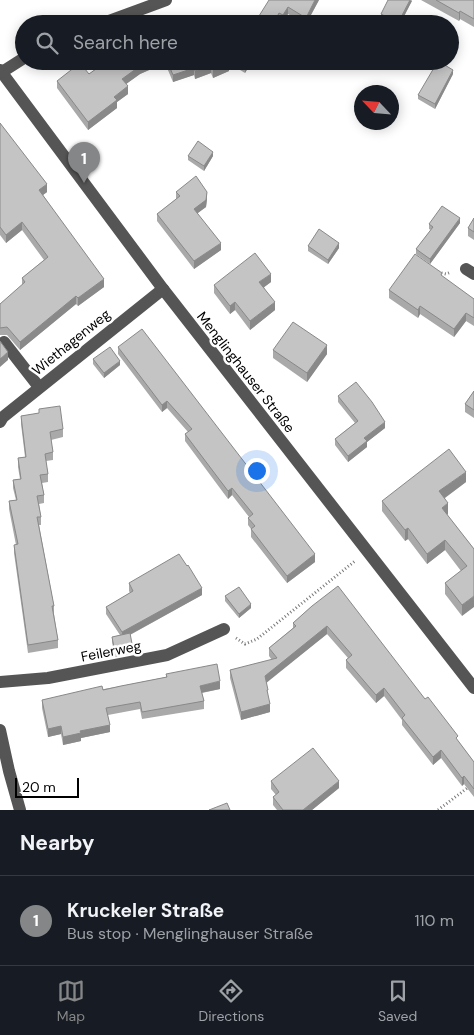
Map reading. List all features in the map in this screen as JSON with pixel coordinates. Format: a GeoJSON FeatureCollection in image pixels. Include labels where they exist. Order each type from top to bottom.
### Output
{"type":"FeatureCollection","features":[{"type":"Feature","properties":{"kind":"street"},"geometry":{"type":"LineString","coordinates":[[125,15],[166,0]]}},
{"type":"Feature","properties":{"kind":"street"},"geometry":{"type":"LineString","coordinates":[[1,71],[15,63]]}},
{"type":"Feature","properties":{"kind":"street","name":"Menglinghauser Straße"},"geometry":{"type":"LineString","coordinates":[[1,71],[162,288],[474,688]]}},
{"type":"Feature","properties":{"kind":"street","name":"Wiethagenweg"},"geometry":{"type":"LineString","coordinates":[[0,420],[162,288]]}},
{"type":"Feature","properties":{"kind":"street"},"geometry":{"type":"LineString","coordinates":[[4,342],[40,387]]}},
{"type":"Feature","properties":{"kind":"street","name":"Feilerweg"},"geometry":{"type":"LineString","coordinates":[[0,682],[48,678],[167,655],[224,629]]}},
{"type":"Feature","properties":{"kind":"street"},"geometry":{"type":"LineString","coordinates":[[0,730],[8,771],[20,810]]}},
{"type":"Feature","properties":{"kind":"path"},"geometry":{"type":"LineString","coordinates":[[436,271],[446,274],[470,272]]}},
{"type":"Feature","properties":{"kind":"path"},"geometry":{"type":"LineString","coordinates":[[224,629],[245,644],[257,639],[367,552]]}},
{"type":"Feature","properties":{"kind":"path"},"geometry":{"type":"LineString","coordinates":[[438,810],[474,783]]}},
{"type":"Feature","properties":{"kind":"building"},"geometry":{"type":"Polygon","coordinates":[[[269,0],[315,0],[308,15],[301,15],[288,7],[283,15],[279,13],[278,15],[260,15],[269,0]]]}},
{"type":"Feature","properties":{"kind":"building"},"geometry":{"type":"Polygon","coordinates":[[[388,0],[410,0],[402,15],[381,14],[388,0]]]}},
{"type":"Feature","properties":{"kind":"building"},"geometry":{"type":"Polygon","coordinates":[[[436,0],[474,0],[474,19],[460,11],[459,13],[436,0]]]}},
{"type":"Feature","properties":{"kind":"building"},"geometry":{"type":"Polygon","coordinates":[[[71,70],[86,70],[89,74],[95,70],[134,70],[122,79],[128,86],[114,97],[117,100],[88,122],[57,81],[71,70]]]}},
{"type":"Feature","properties":{"kind":"building"},"geometry":{"type":"Polygon","coordinates":[[[171,70],[188,70],[173,75],[171,70]]]}},
{"type":"Feature","properties":{"kind":"building"},"geometry":{"type":"Polygon","coordinates":[[[433,70],[453,70],[435,104],[418,95],[433,70]]]}},
{"type":"Feature","properties":{"kind":"building"},"geometry":{"type":"Polygon","coordinates":[[[0,123],[47,184],[39,190],[104,279],[78,298],[76,296],[20,342],[7,327],[0,328],[0,304],[25,282],[22,278],[48,257],[22,222],[6,235],[0,227],[0,123]]]}},
{"type":"Feature","properties":{"kind":"building"},"geometry":{"type":"Polygon","coordinates":[[[198,141],[213,152],[204,166],[188,156],[198,141]]]}},
{"type":"Feature","properties":{"kind":"building"},"geometry":{"type":"Polygon","coordinates":[[[196,176],[207,192],[206,200],[194,209],[221,243],[194,261],[157,214],[180,196],[176,192],[196,176]]]}},
{"type":"Feature","properties":{"kind":"building"},"geometry":{"type":"Polygon","coordinates":[[[442,206],[460,218],[430,259],[416,249],[433,227],[429,224],[442,206]]]}},
{"type":"Feature","properties":{"kind":"building"},"geometry":{"type":"Polygon","coordinates":[[[474,218],[474,232],[468,228],[474,218]]]}},
{"type":"Feature","properties":{"kind":"building"},"geometry":{"type":"Polygon","coordinates":[[[319,229],[339,243],[328,260],[308,246],[319,229]]]}},
{"type":"Feature","properties":{"kind":"building"},"geometry":{"type":"Polygon","coordinates":[[[255,253],[271,274],[259,282],[275,302],[250,321],[235,302],[230,306],[214,285],[255,253]]]}},
{"type":"Feature","properties":{"kind":"building"},"geometry":{"type":"Polygon","coordinates":[[[415,254],[474,299],[474,318],[466,313],[454,329],[420,306],[418,310],[389,290],[415,254]]]}},
{"type":"Feature","properties":{"kind":"building"},"geometry":{"type":"Polygon","coordinates":[[[293,322],[327,345],[307,373],[273,350],[293,322]]]}},
{"type":"Feature","properties":{"kind":"building"},"geometry":{"type":"Polygon","coordinates":[[[142,329],[315,554],[287,576],[251,529],[255,526],[248,518],[253,514],[232,488],[228,491],[185,434],[192,429],[167,401],[162,405],[118,347],[142,329]]]}},
{"type":"Feature","properties":{"kind":"building"},"geometry":{"type":"Polygon","coordinates":[[[0,341],[8,352],[0,359],[0,341]]]}},
{"type":"Feature","properties":{"kind":"building"},"geometry":{"type":"Polygon","coordinates":[[[110,347],[120,361],[104,373],[93,359],[110,347]]]}},
{"type":"Feature","properties":{"kind":"building"},"geometry":{"type":"Polygon","coordinates":[[[356,382],[385,422],[364,438],[367,441],[348,456],[335,439],[358,421],[338,396],[356,382]]]}},
{"type":"Feature","properties":{"kind":"building"},"geometry":{"type":"Polygon","coordinates":[[[474,391],[474,410],[465,404],[474,391]]]}},
{"type":"Feature","properties":{"kind":"building"},"geometry":{"type":"Polygon","coordinates":[[[60,406],[63,429],[50,432],[53,452],[45,454],[48,474],[40,475],[44,495],[37,496],[41,517],[37,517],[54,606],[52,606],[58,640],[28,645],[14,545],[18,544],[9,501],[17,500],[13,480],[21,479],[18,458],[26,457],[21,416],[39,413],[39,409],[60,406]]]}},
{"type":"Feature","properties":{"kind":"building"},"geometry":{"type":"Polygon","coordinates":[[[449,449],[466,472],[439,491],[448,503],[442,508],[474,549],[474,596],[462,605],[445,583],[467,566],[445,540],[427,554],[408,528],[405,530],[382,501],[449,449]]]}},
{"type":"Feature","properties":{"kind":"building"},"geometry":{"type":"Polygon","coordinates":[[[179,554],[202,588],[122,632],[106,607],[133,591],[129,583],[179,554]]]}},
{"type":"Feature","properties":{"kind":"building"},"geometry":{"type":"Polygon","coordinates":[[[338,586],[425,699],[428,697],[458,736],[456,738],[474,762],[474,789],[464,776],[462,778],[441,750],[433,757],[402,718],[405,715],[384,688],[376,695],[346,660],[352,655],[327,626],[265,676],[270,704],[241,712],[230,670],[277,658],[269,648],[296,626],[293,623],[338,586]]]}},
{"type":"Feature","properties":{"kind":"building"},"geometry":{"type":"Polygon","coordinates":[[[239,587],[251,604],[239,614],[225,596],[239,587]]]}},
{"type":"Feature","properties":{"kind":"building"},"geometry":{"type":"Polygon","coordinates":[[[130,633],[133,649],[115,652],[112,637],[130,633]]]}},
{"type":"Feature","properties":{"kind":"building"},"geometry":{"type":"Polygon","coordinates":[[[217,664],[220,681],[200,686],[204,701],[142,712],[140,702],[106,708],[110,725],[80,731],[81,733],[63,737],[61,726],[48,729],[42,700],[102,686],[103,690],[167,677],[166,674],[217,664]]]}},
{"type":"Feature","properties":{"kind":"building"},"geometry":{"type":"Polygon","coordinates":[[[313,748],[339,781],[303,810],[283,810],[273,797],[279,792],[271,781],[313,748]]]}},
{"type":"Feature","properties":{"kind":"building"},"geometry":{"type":"Polygon","coordinates":[[[227,803],[230,810],[209,810],[227,803]]]}},
{"type":"Feature","properties":{"kind":"place","name":"Kruckeler Straße"},"geometry":{"type":"Point","coordinates":[84,183]}}]}
